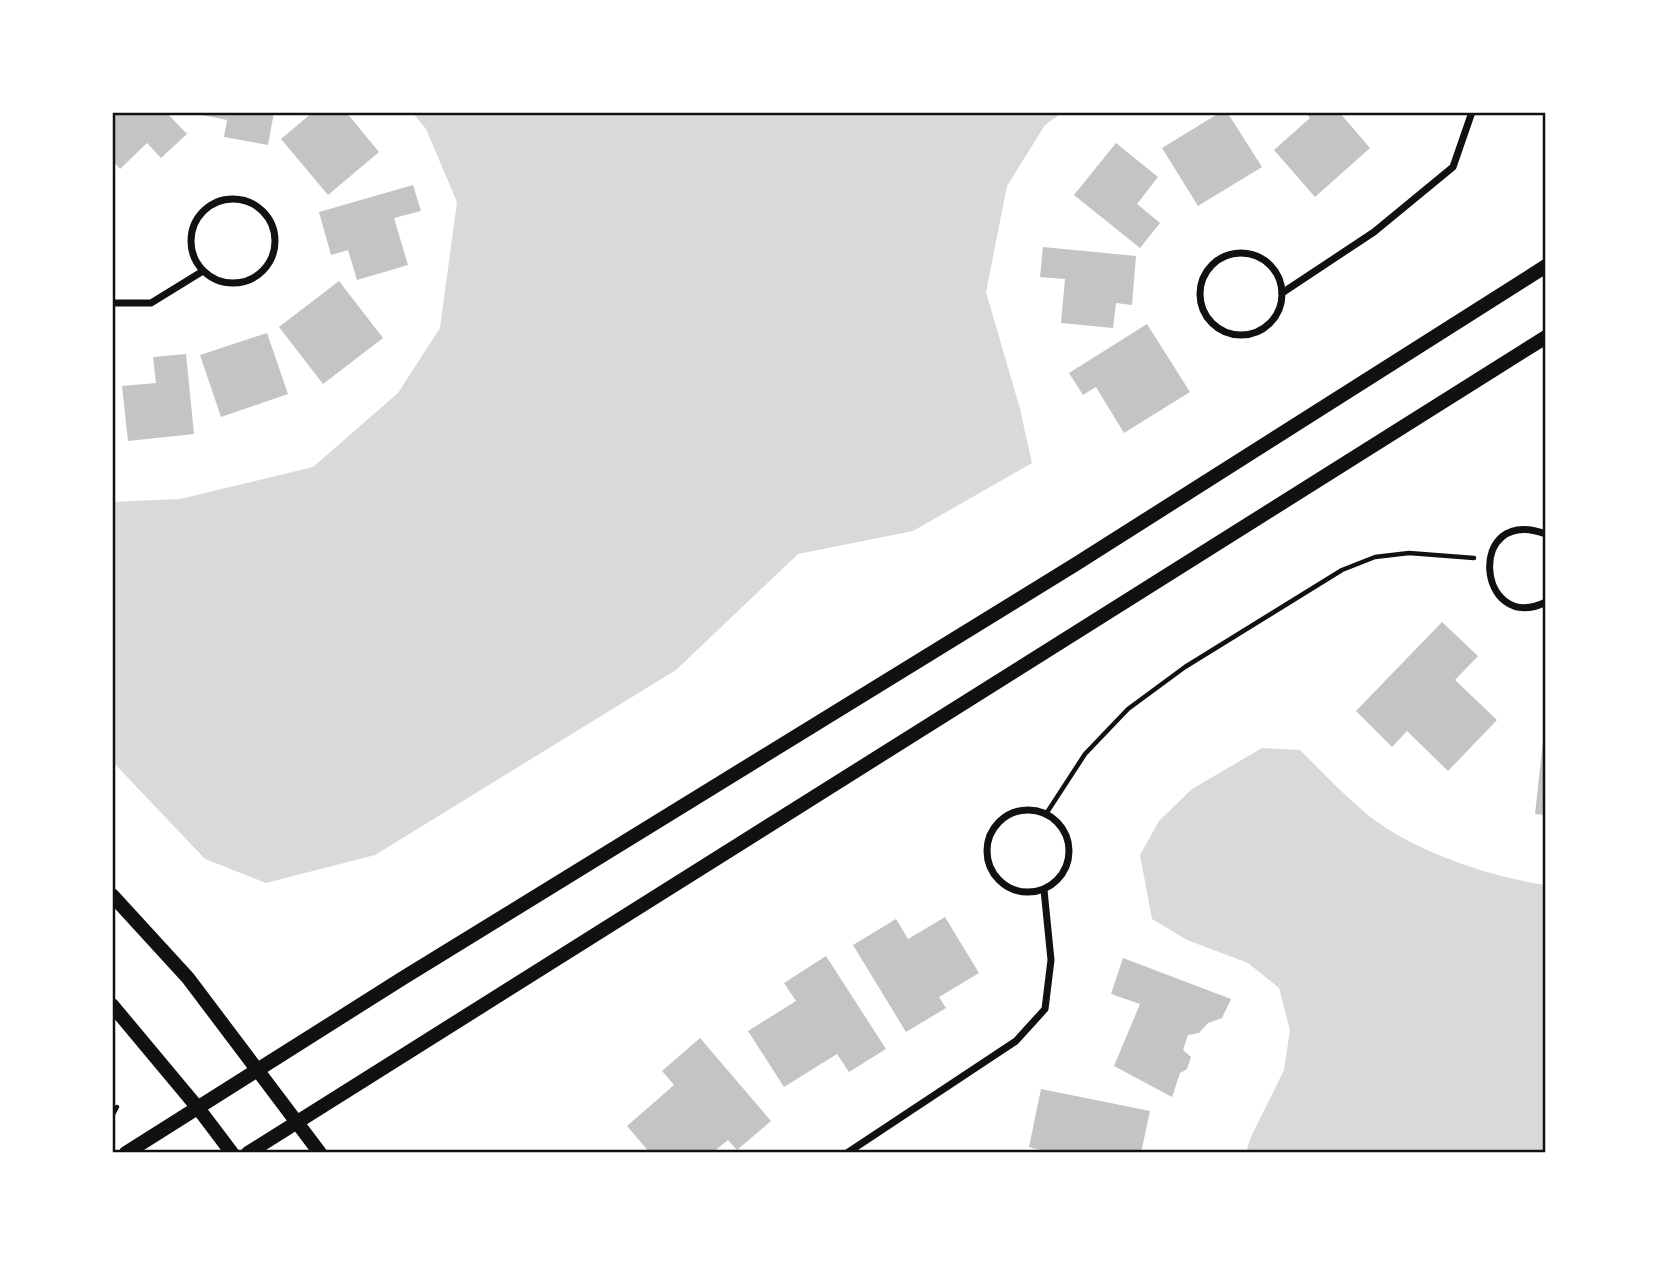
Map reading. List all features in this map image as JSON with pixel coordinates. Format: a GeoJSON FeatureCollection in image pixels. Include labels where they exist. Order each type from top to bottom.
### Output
{"type":"FeatureCollection","features":[{"type":"Feature","properties":{"kind":"main road"},"geometry":{"type":"LineString","coordinates":[[126,1153],[403,978],[1076,564],[1546,266]]}},
{"type":"Feature","properties":{"kind":"main road"},"geometry":{"type":"LineString","coordinates":[[248,1153],[1546,337]]}},
{"type":"Feature","properties":{"kind":"main road"},"geometry":{"type":"LineString","coordinates":[[112,895],[188,978],[320,1153]]}},
{"type":"Feature","properties":{"kind":"main road"},"geometry":{"type":"LineString","coordinates":[[112,1005],[232,1153]]}},
{"type":"Feature","properties":{"kind":"street"},"geometry":{"type":"LineString","coordinates":[[1282,293],[1279,277],[1270,264],[1241,252],[1225,256],[1212,265],[1203,278],[1200,294],[1204,310],[1213,323],[1226,332],[1242,335],[1258,331],[1271,322],[1279,309],[1282,293],[1374,232],[1453,167],[1472,112]]}},
{"type":"Feature","properties":{"kind":"street"},"geometry":{"type":"LineString","coordinates":[[234,199],[250,202],[264,212],[273,226],[276,243],[272,259],[262,272],[248,281],[232,284],[216,281],[202,271],[194,257],[191,240],[194,224],[204,211],[218,202],[234,199]]}},
{"type":"Feature","properties":{"kind":"street"},"geometry":{"type":"LineString","coordinates":[[112,303],[151,303],[202,271]]}},
{"type":"Feature","properties":{"kind":"street"},"geometry":{"type":"LineString","coordinates":[[1546,534],[1522,529],[1511,533],[1493,549],[1488,572],[1498,595],[1508,602],[1520,607],[1532,607],[1546,602]]}},
{"type":"Feature","properties":{"kind":"street"},"geometry":{"type":"LineString","coordinates":[[1020,810],[1046,814],[1057,822],[1065,833],[1069,846],[1064,872],[1055,883],[1044,890],[1030,893],[1016,891],[994,876],[986,849],[989,835],[996,824],[1007,815],[1020,810]]}},
{"type":"Feature","properties":{"kind":"street"},"geometry":{"type":"LineString","coordinates":[[847,1153],[1016,1041],[1045,1010],[1051,960],[1044,890]]}},
{"type":"Feature","properties":{"kind":"path"},"geometry":{"type":"LineString","coordinates":[[1046,814],[1085,754],[1128,709],[1185,667],[1342,570],[1375,556],[1409,553],[1489,561]]}},
{"type":"Feature","properties":{"kind":"path"},"geometry":{"type":"LineString","coordinates":[[112,1116],[117,1107]]}},
{"type":"Feature","properties":{"kind":"shaded area"},"geometry":{"type":"Polygon","coordinates":[[[412,112],[1063,112],[1045,125],[1007,186],[986,292],[1020,409],[1032,463],[913,531],[798,554],[676,670],[375,855],[266,883],[205,859],[112,761],[112,502],[180,499],[313,467],[398,393],[440,328],[457,202],[426,129],[412,112]]]}},
{"type":"Feature","properties":{"kind":"shaded area"},"geometry":{"type":"Polygon","coordinates":[[[1262,748],[1300,750],[1362,810],[1401,837],[1425,849],[1474,868],[1546,885],[1546,1153],[1246,1153],[1250,1139],[1284,1070],[1290,1030],[1279,988],[1248,963],[1187,940],[1152,919],[1140,855],[1159,821],[1192,789],[1262,748]]]}},
{"type":"Feature","properties":{"kind":"building"},"geometry":{"type":"Polygon","coordinates":[[[118,112],[166,112],[187,134],[161,158],[147,143],[120,169],[112,160],[112,117],[118,112]]]}},
{"type":"Feature","properties":{"kind":"building"},"geometry":{"type":"Polygon","coordinates":[[[197,112],[274,112],[268,145],[224,137],[227,120],[197,112]]]}},
{"type":"Feature","properties":{"kind":"building"},"geometry":{"type":"Polygon","coordinates":[[[313,112],[346,112],[379,152],[328,195],[281,139],[313,112]]]}},
{"type":"Feature","properties":{"kind":"building"},"geometry":{"type":"Polygon","coordinates":[[[1221,112],[1227,112],[1262,167],[1198,206],[1162,148],[1221,112]]]}},
{"type":"Feature","properties":{"kind":"building"},"geometry":{"type":"Polygon","coordinates":[[[1305,112],[1339,112],[1370,148],[1315,197],[1274,150],[1310,118],[1305,112]]]}},
{"type":"Feature","properties":{"kind":"building"},"geometry":{"type":"Polygon","coordinates":[[[1116,143],[1158,177],[1137,204],[1160,223],[1140,248],[1074,195],[1116,143]]]}},
{"type":"Feature","properties":{"kind":"building"},"geometry":{"type":"Polygon","coordinates":[[[413,185],[421,211],[394,218],[408,265],[357,280],[348,250],[331,255],[319,212],[413,185]]]}},
{"type":"Feature","properties":{"kind":"building"},"geometry":{"type":"Polygon","coordinates":[[[1043,247],[1136,256],[1132,305],[1116,303],[1113,328],[1061,323],[1065,279],[1040,277],[1043,247]]]}},
{"type":"Feature","properties":{"kind":"building"},"geometry":{"type":"Polygon","coordinates":[[[339,281],[383,338],[323,384],[279,327],[339,281]]]}},
{"type":"Feature","properties":{"kind":"building"},"geometry":{"type":"Polygon","coordinates":[[[1147,324],[1190,392],[1124,433],[1096,387],[1083,395],[1069,373],[1147,324]]]}},
{"type":"Feature","properties":{"kind":"building"},"geometry":{"type":"Polygon","coordinates":[[[267,333],[288,394],[221,417],[200,355],[267,333]]]}},
{"type":"Feature","properties":{"kind":"building"},"geometry":{"type":"Polygon","coordinates":[[[186,354],[194,434],[128,441],[122,386],[156,383],[153,357],[186,354]]]}},
{"type":"Feature","properties":{"kind":"building"},"geometry":{"type":"Polygon","coordinates":[[[1442,622],[1478,656],[1455,680],[1497,720],[1448,771],[1407,731],[1392,747],[1356,711],[1442,622]]]}},
{"type":"Feature","properties":{"kind":"building"},"geometry":{"type":"Polygon","coordinates":[[[1546,732],[1546,815],[1535,814],[1546,732]]]}},
{"type":"Feature","properties":{"kind":"building"},"geometry":{"type":"Polygon","coordinates":[[[945,917],[979,973],[939,997],[946,1008],[906,1032],[853,945],[896,919],[908,939],[945,917]]]}},
{"type":"Feature","properties":{"kind":"building"},"geometry":{"type":"Polygon","coordinates":[[[826,956],[886,1049],[849,1072],[837,1054],[784,1087],[748,1031],[796,1001],[784,983],[826,956]]]}},
{"type":"Feature","properties":{"kind":"building"},"geometry":{"type":"Polygon","coordinates":[[[1123,958],[1231,999],[1222,1018],[1208,1023],[1199,1033],[1188,1035],[1183,1050],[1191,1057],[1187,1069],[1180,1073],[1172,1097],[1114,1066],[1140,1004],[1111,994],[1123,958]]]}},
{"type":"Feature","properties":{"kind":"building"},"geometry":{"type":"Polygon","coordinates":[[[700,1038],[771,1121],[737,1150],[728,1140],[712,1153],[650,1153],[627,1126],[674,1085],[662,1071],[700,1038]]]}},
{"type":"Feature","properties":{"kind":"building"},"geometry":{"type":"Polygon","coordinates":[[[1041,1089],[1150,1111],[1141,1153],[1052,1153],[1029,1147],[1041,1089]]]}}]}
